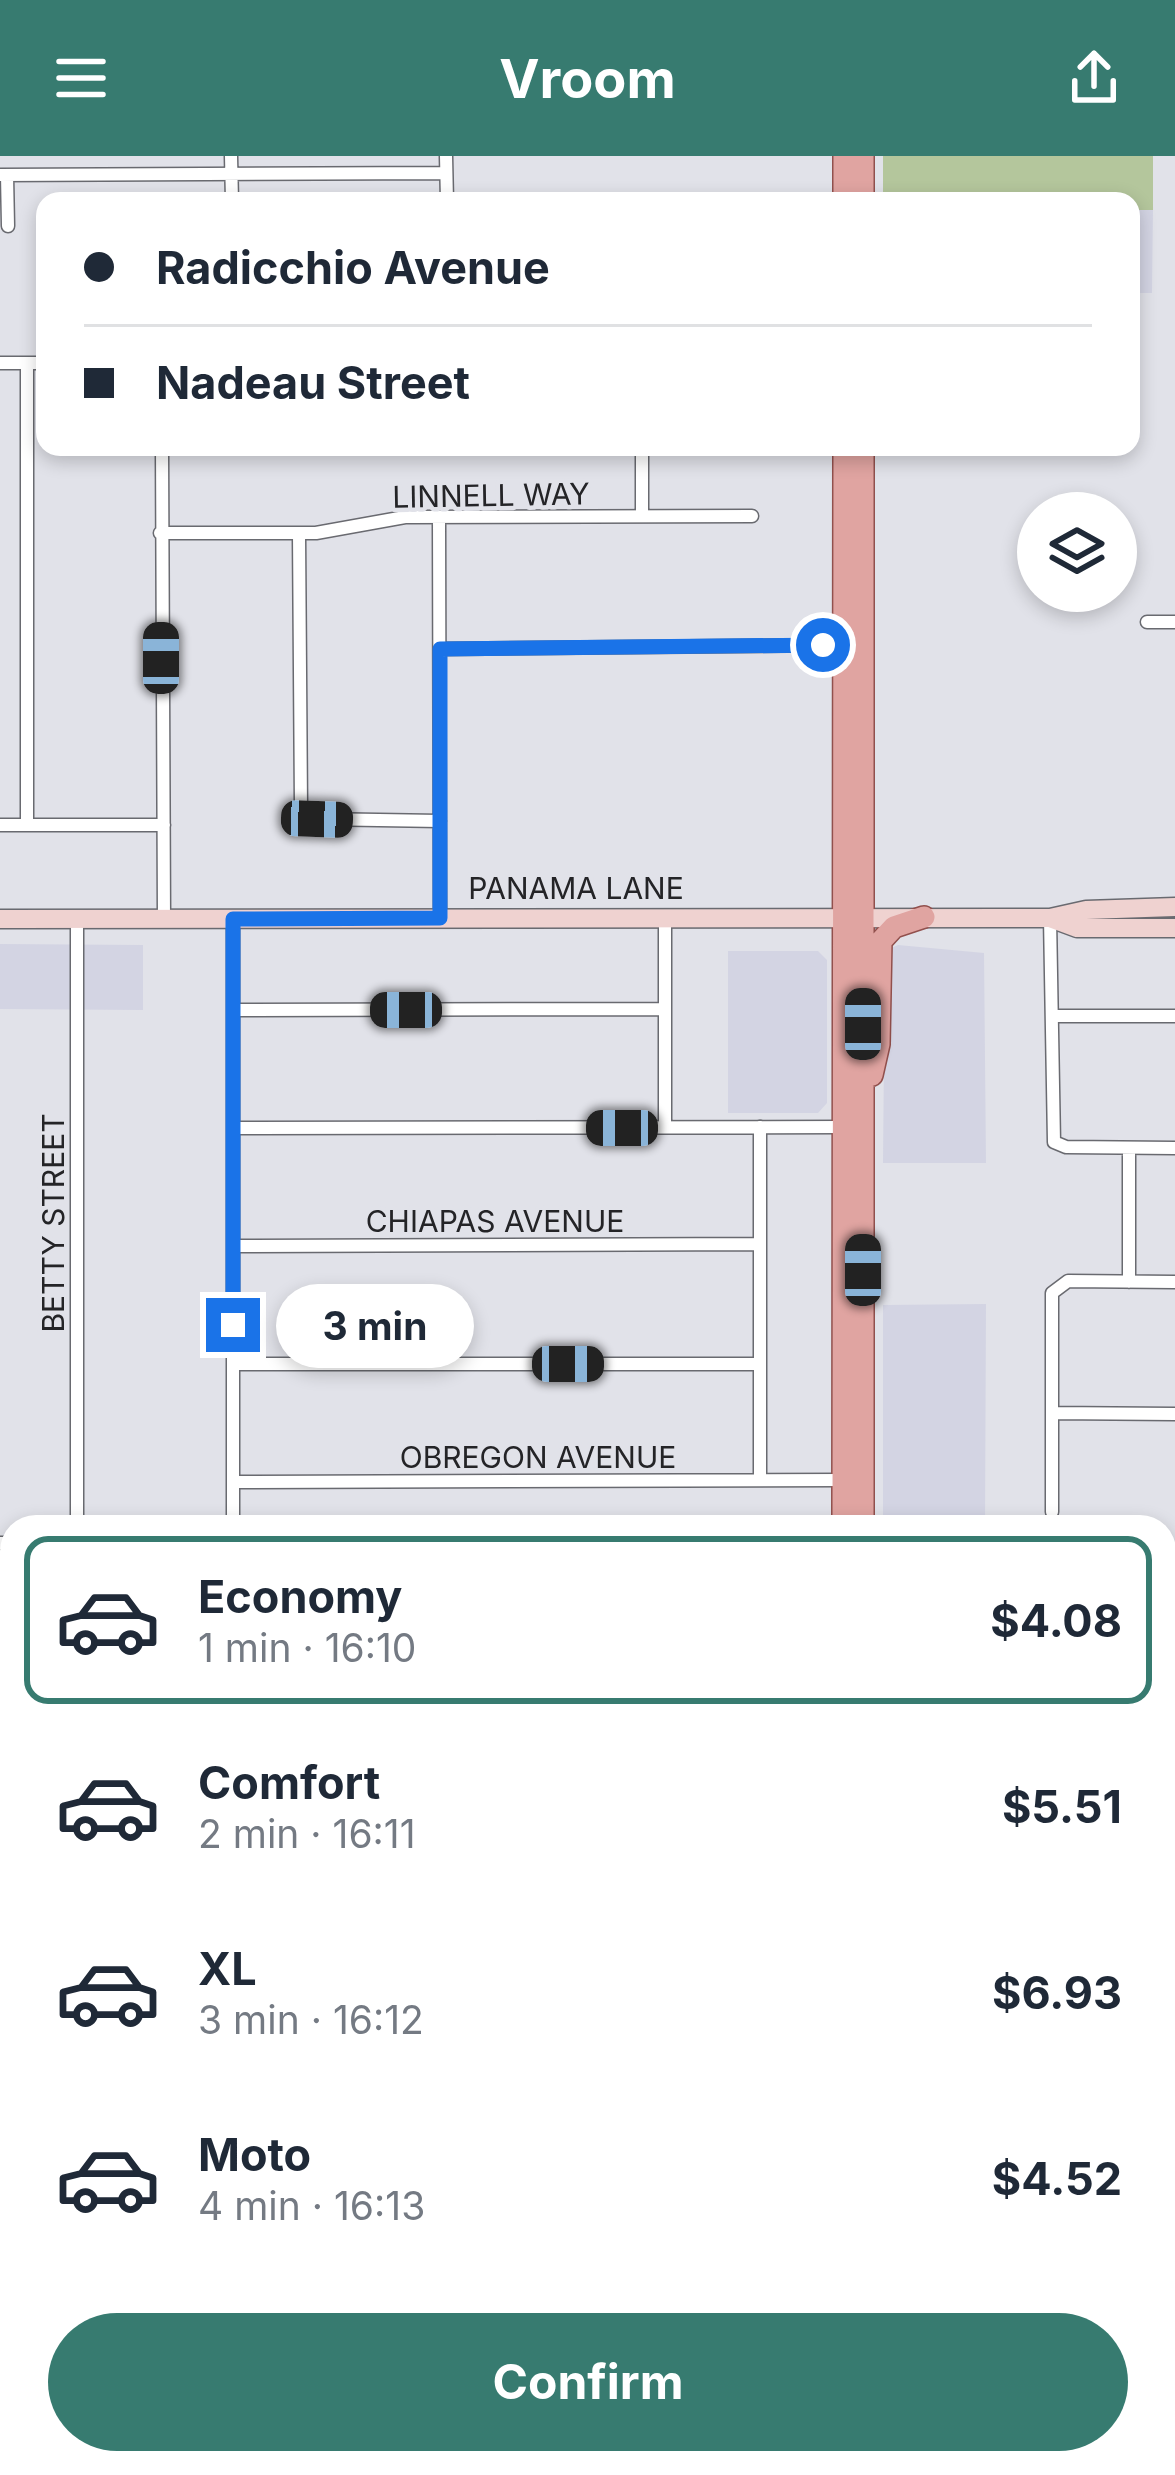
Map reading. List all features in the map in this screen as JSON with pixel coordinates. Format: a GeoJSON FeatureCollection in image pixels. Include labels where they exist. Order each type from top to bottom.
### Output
{"type":"FeatureCollection","features":[{"type":"Feature","properties":{"kind":"main road"},"geometry":{"type":"LineString","coordinates":[[845,192],[850,158]]}},
{"type":"Feature","properties":{"kind":"main road"},"geometry":{"type":"LineString","coordinates":[[850,158],[857,192]]}},
{"type":"Feature","properties":{"kind":"main road"},"geometry":{"type":"LineString","coordinates":[[844,456],[841,801],[851,843],[863,1061],[863,1515]]}},
{"type":"Feature","properties":{"kind":"main road"},"geometry":{"type":"LineString","coordinates":[[843,1515],[841,1047],[852,918],[863,456]]}},
{"type":"Feature","properties":{"kind":"main road"},"geometry":{"type":"LineString","coordinates":[[1050,918],[1086,910],[1175,907]]}},
{"type":"Feature","properties":{"kind":"main road"},"geometry":{"type":"LineString","coordinates":[[863,1098],[879,1044],[883,937],[924,917]]}},
{"type":"Feature","properties":{"kind":"main road"},"geometry":{"type":"LineString","coordinates":[[1084,928],[1115,919],[1175,917]]}},
{"type":"Feature","properties":{"kind":"main road"},"geometry":{"type":"LineString","coordinates":[[1050,918],[1084,928],[1175,928]]}},
{"type":"Feature","properties":{"kind":"main road","name":"PANAMA LANE"},"geometry":{"type":"LineString","coordinates":[[0,919],[1050,918]]}},
{"type":"Feature","properties":{"kind":"main road"},"geometry":{"type":"LineString","coordinates":[[841,1047],[852,1079],[853,1143],[863,1151]]}},
{"type":"Feature","properties":{"kind":"street"},"geometry":{"type":"LineString","coordinates":[[231,156],[232,192]]}},
{"type":"Feature","properties":{"kind":"street"},"geometry":{"type":"LineString","coordinates":[[446,156],[447,192]]}},
{"type":"Feature","properties":{"kind":"street"},"geometry":{"type":"LineString","coordinates":[[8,226],[4,175],[446,173]]}},
{"type":"Feature","properties":{"kind":"street"},"geometry":{"type":"LineString","coordinates":[[0,363],[36,363]]}},
{"type":"Feature","properties":{"kind":"street"},"geometry":{"type":"LineString","coordinates":[[27,363],[27,825]]}},
{"type":"Feature","properties":{"kind":"street"},"geometry":{"type":"LineString","coordinates":[[162,456],[164,919]]}},
{"type":"Feature","properties":{"kind":"street"},"geometry":{"type":"LineString","coordinates":[[642,456],[642,517]]}},
{"type":"Feature","properties":{"kind":"street","name":"LINNELL WAY"},"geometry":{"type":"LineString","coordinates":[[160,533],[298,534],[440,517],[752,516]]}},
{"type":"Feature","properties":{"kind":"street"},"geometry":{"type":"LineString","coordinates":[[440,517],[440,918]]}},
{"type":"Feature","properties":{"kind":"street"},"geometry":{"type":"LineString","coordinates":[[298,534],[301,809],[317,819],[440,821]]}},
{"type":"Feature","properties":{"kind":"street"},"geometry":{"type":"LineString","coordinates":[[1147,622],[1175,622]]}},
{"type":"Feature","properties":{"kind":"street"},"geometry":{"type":"LineString","coordinates":[[440,649],[843,644]]}},
{"type":"Feature","properties":{"kind":"street"},"geometry":{"type":"LineString","coordinates":[[0,825],[164,825]]}},
{"type":"Feature","properties":{"kind":"street"},"geometry":{"type":"LineString","coordinates":[[665,918],[665,1127]]}},
{"type":"Feature","properties":{"kind":"street"},"geometry":{"type":"LineString","coordinates":[[1050,918],[1054,1142],[1175,1148]]}},
{"type":"Feature","properties":{"kind":"street","name":"BETTY STREET"},"geometry":{"type":"LineString","coordinates":[[77,919],[77,1515]]}},
{"type":"Feature","properties":{"kind":"street"},"geometry":{"type":"LineString","coordinates":[[233,919],[233,1515]]}},
{"type":"Feature","properties":{"kind":"street"},"geometry":{"type":"LineString","coordinates":[[233,1010],[665,1010]]}},
{"type":"Feature","properties":{"kind":"street"},"geometry":{"type":"LineString","coordinates":[[1052,1016],[1175,1016]]}},
{"type":"Feature","properties":{"kind":"street"},"geometry":{"type":"LineString","coordinates":[[760,1127],[760,1480]]}},
{"type":"Feature","properties":{"kind":"street"},"geometry":{"type":"LineString","coordinates":[[233,1128],[843,1127]]}},
{"type":"Feature","properties":{"kind":"street"},"geometry":{"type":"LineString","coordinates":[[1129,1149],[1129,1282]]}},
{"type":"Feature","properties":{"kind":"street","name":"CHIAPAS AVENUE"},"geometry":{"type":"LineString","coordinates":[[233,1246],[758,1244]]}},
{"type":"Feature","properties":{"kind":"street"},"geometry":{"type":"LineString","coordinates":[[1052,1512],[1052,1293],[1057,1285],[1175,1282]]}},
{"type":"Feature","properties":{"kind":"street"},"geometry":{"type":"LineString","coordinates":[[233,1364],[760,1364]]}},
{"type":"Feature","properties":{"kind":"street"},"geometry":{"type":"LineString","coordinates":[[1052,1414],[1175,1414]]}},
{"type":"Feature","properties":{"kind":"street","name":"OBREGON AVENUE"},"geometry":{"type":"LineString","coordinates":[[233,1482],[843,1480]]}},
{"type":"Feature","properties":{"kind":"shaded area"},"geometry":{"type":"Polygon","coordinates":[[[1140,210],[1153,210],[1152,293],[1140,293],[1140,210]]]}},
{"type":"Feature","properties":{"kind":"shaded area"},"geometry":{"type":"Polygon","coordinates":[[[0,944],[143,945],[143,1010],[0,1009],[0,944]]]}},
{"type":"Feature","properties":{"kind":"shaded area"},"geometry":{"type":"Polygon","coordinates":[[[898,945],[984,953],[986,1163],[883,1163],[885,951],[898,945]]]}},
{"type":"Feature","properties":{"kind":"shaded area"},"geometry":{"type":"Polygon","coordinates":[[[728,951],[818,951],[827,960],[827,1103],[818,1113],[728,1113],[728,951]]]}},
{"type":"Feature","properties":{"kind":"shaded area"},"geometry":{"type":"Polygon","coordinates":[[[986,1304],[985,1515],[883,1515],[883,1305],[986,1304]]]}},
{"type":"Feature","properties":{"kind":"green space"},"geometry":{"type":"Polygon","coordinates":[[[883,156],[1153,156],[1153,210],[1140,210],[1140,192],[883,192],[883,156]]]}},
{"type":"Feature","properties":{"kind":"route"},"geometry":{"type":"LineString","coordinates":[[233,1325],[233,919],[440,918],[440,649],[823,645]]}}]}
